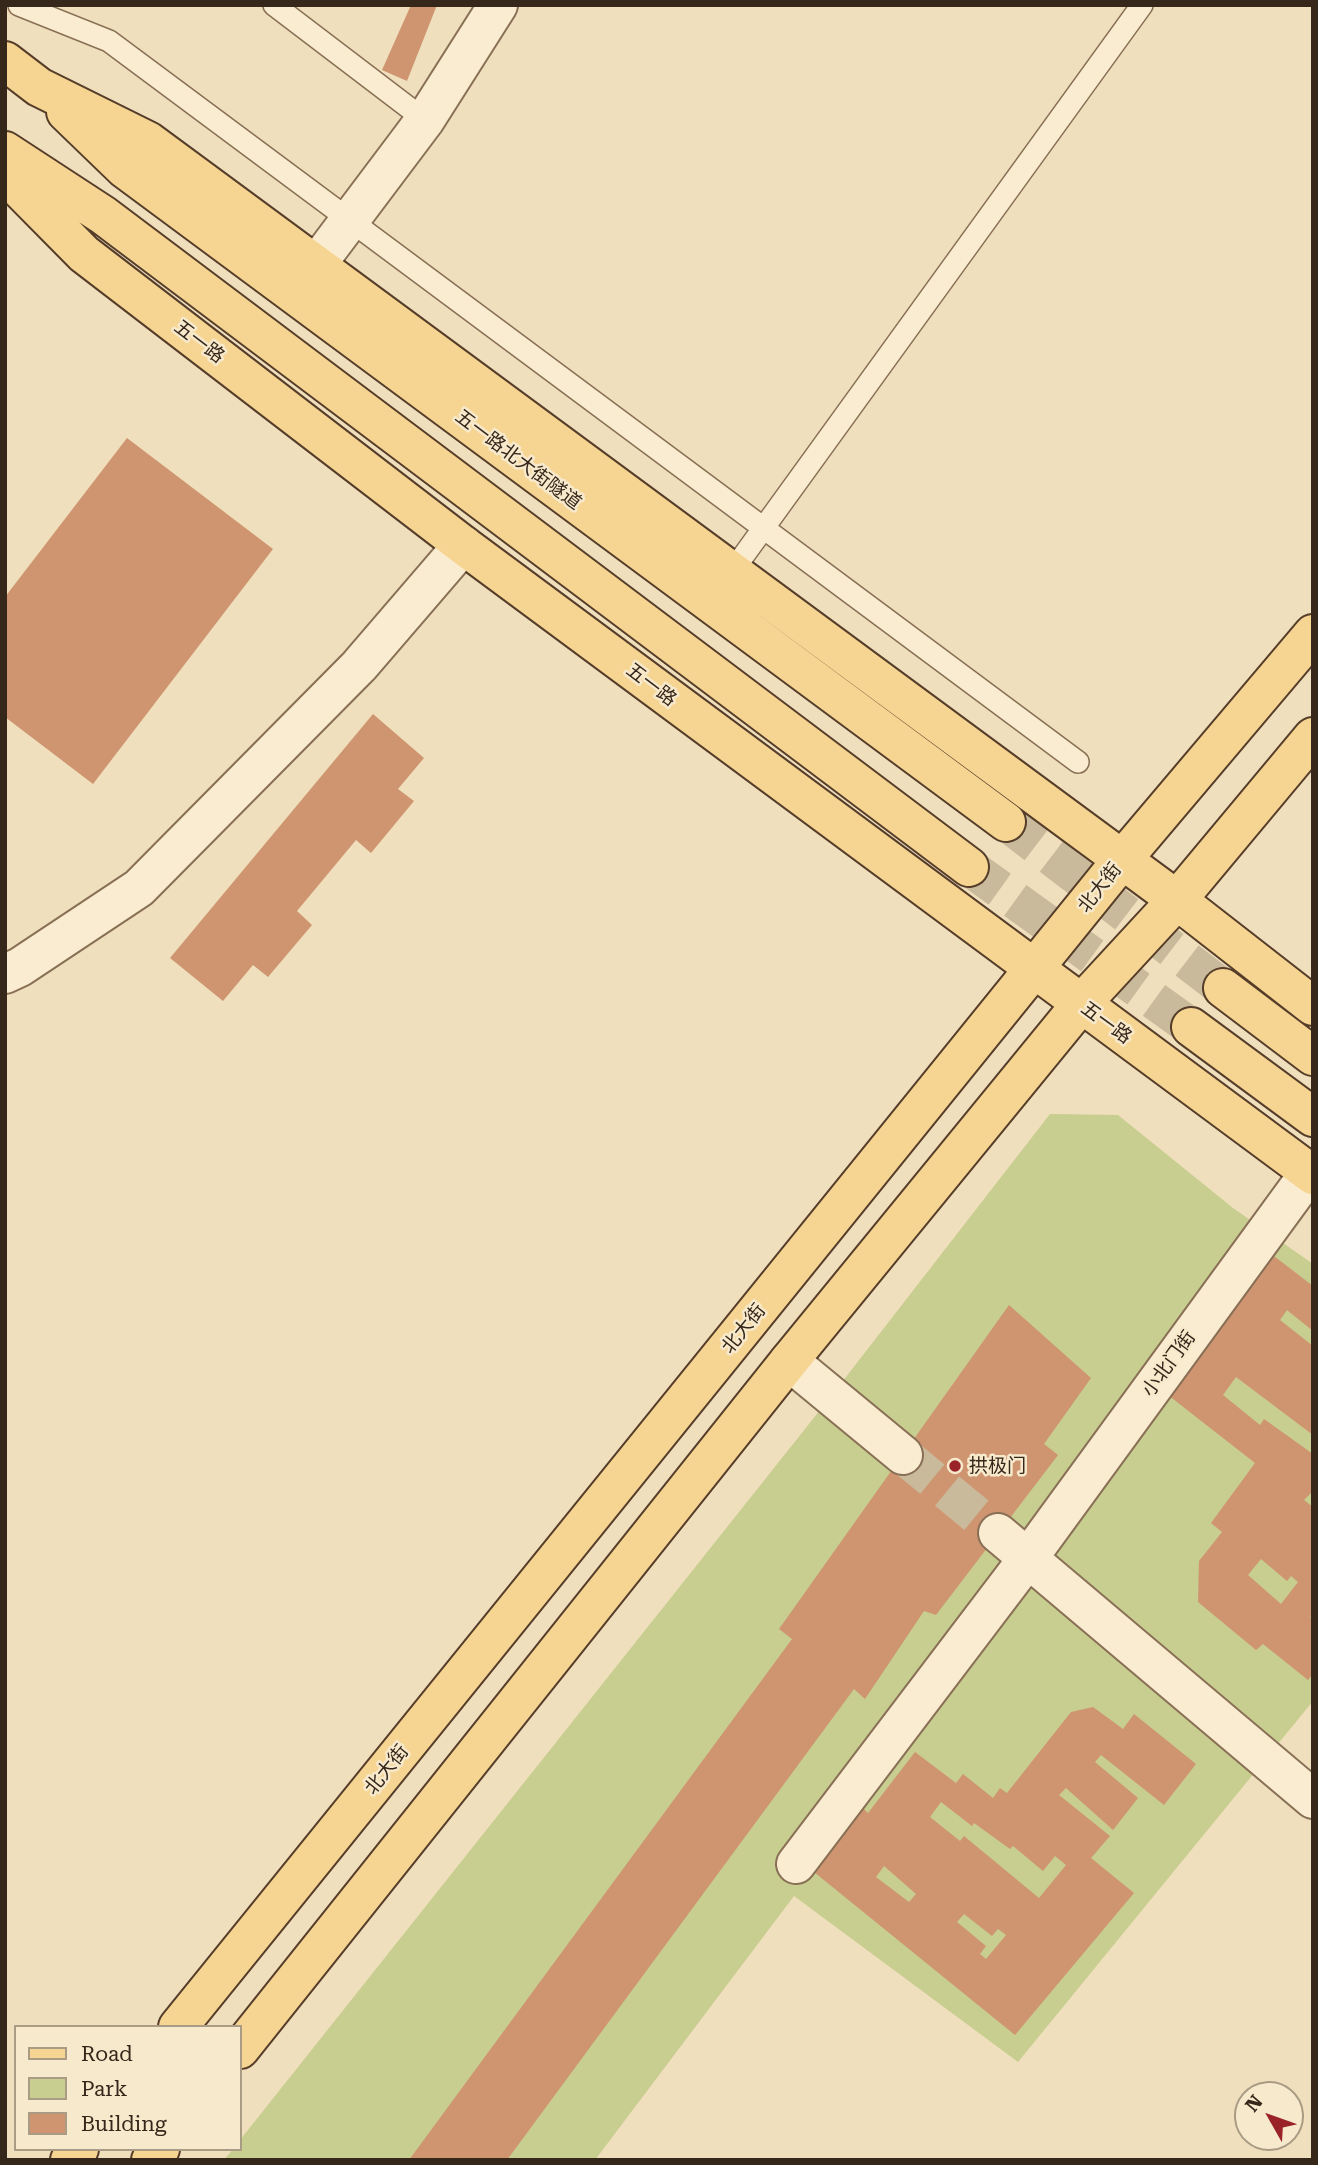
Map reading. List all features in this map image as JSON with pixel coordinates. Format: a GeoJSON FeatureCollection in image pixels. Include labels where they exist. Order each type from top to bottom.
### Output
{"type":"FeatureCollection","features":[{"type":"Feature","properties":{"kind":"main road"},"geometry":{"type":"LineString","coordinates":[[5,61],[39,87],[148,141],[1177,900],[1313,1006]]}},
{"type":"Feature","properties":{"kind":"main road","name":"五一路北大街隧道"},"geometry":{"type":"LineString","coordinates":[[39,87],[125,169],[1006,822]]}},
{"type":"Feature","properties":{"kind":"main road"},"geometry":{"type":"LineString","coordinates":[[5,151],[103,215],[969,867]]}},
{"type":"Feature","properties":{"kind":"main road","name":"五一路"},"geometry":{"type":"LineString","coordinates":[[5,174],[83,254],[463,545],[1034,971],[1311,1173]]}},
{"type":"Feature","properties":{"kind":"main road","name":"北大街"},"geometry":{"type":"LineString","coordinates":[[180,2025],[1121,861],[1313,634]]}},
{"type":"Feature","properties":{"kind":"main road"},"geometry":{"type":"LineString","coordinates":[[242,2046],[789,1362],[1082,1004],[1177,900],[1313,737]]}},
{"type":"Feature","properties":{"kind":"main road"},"geometry":{"type":"LineString","coordinates":[[1223,988],[1313,1056]]}},
{"type":"Feature","properties":{"kind":"main road"},"geometry":{"type":"LineString","coordinates":[[1191,1027],[1313,1117]]}},
{"type":"Feature","properties":{"kind":"street"},"geometry":{"type":"LineString","coordinates":[[316,265],[425,120],[498,5]]}},
{"type":"Feature","properties":{"kind":"street"},"geometry":{"type":"LineString","coordinates":[[5,974],[20,967],[139,888],[359,666],[463,545]]}},
{"type":"Feature","properties":{"kind":"street","name":"小北门街"},"geometry":{"type":"LineString","coordinates":[[796,1864],[1029,1557],[1311,1173]]}},
{"type":"Feature","properties":{"kind":"street"},"geometry":{"type":"LineString","coordinates":[[789,1362],[902,1455]]}},
{"type":"Feature","properties":{"kind":"street"},"geometry":{"type":"LineString","coordinates":[[998,1534],[1029,1557],[1313,1799]]}},
{"type":"Feature","properties":{"kind":"lane"},"geometry":{"type":"LineString","coordinates":[[19,5],[110,41],[1078,762]]}},
{"type":"Feature","properties":{"kind":"lane"},"geometry":{"type":"LineString","coordinates":[[274,5],[425,120]]}},
{"type":"Feature","properties":{"kind":"lane"},"geometry":{"type":"LineString","coordinates":[[731,573],[1142,5]]}},
{"type":"Feature","properties":{"kind":"green space"},"geometry":{"type":"Polygon","coordinates":[[[1050,1114],[1118,1115],[1233,1208],[1313,1264],[1313,1701],[1018,2062],[794,1896],[595,2160],[224,2160],[231,2151],[242,2151],[242,2137],[832,1395],[1050,1114]]]}},
{"type":"Feature","properties":{"kind":"building"},"geometry":{"type":"Polygon","coordinates":[[[411,5],[437,5],[407,81],[382,70],[411,5]]]}},
{"type":"Feature","properties":{"kind":"building"},"geometry":{"type":"Polygon","coordinates":[[[127,438],[273,549],[93,784],[5,717],[5,597],[127,438]]]}},
{"type":"Feature","properties":{"kind":"building"},"geometry":{"type":"Polygon","coordinates":[[[373,714],[424,758],[398,789],[414,801],[371,853],[356,840],[297,911],[312,925],[268,977],[253,965],[223,1001],[170,958],[373,714]]]}},
{"type":"Feature","properties":{"kind":"building"},"geometry":{"type":"Polygon","coordinates":[[[1266,1250],[1313,1286],[1313,1331],[1287,1310],[1280,1320],[1313,1346],[1313,1435],[1236,1377],[1223,1395],[1260,1425],[1264,1419],[1313,1454],[1313,1491],[1304,1500],[1313,1507],[1313,1613],[1310,1617],[1313,1619],[1313,1674],[1308,1680],[1263,1644],[1256,1650],[1198,1602],[1199,1561],[1222,1532],[1211,1523],[1255,1463],[1168,1395],[1224,1323],[1215,1317],[1266,1250]],[[1261,1559],[1248,1575],[1281,1604],[1298,1582],[1291,1576],[1287,1581],[1261,1559]]]}},
{"type":"Feature","properties":{"kind":"building"},"geometry":{"type":"Polygon","coordinates":[[[1009,1305],[1091,1378],[1044,1444],[1058,1455],[936,1615],[924,1611],[865,1699],[854,1689],[507,2160],[409,2160],[792,1639],[779,1629],[1009,1305]]]}},
{"type":"Feature","properties":{"kind":"building"},"geometry":{"type":"Polygon","coordinates":[[[1093,1707],[1123,1729],[1134,1714],[1196,1764],[1164,1805],[1101,1755],[1095,1762],[1138,1798],[1113,1830],[1066,1788],[1059,1795],[1110,1836],[1091,1858],[1134,1893],[1015,2035],[814,1872],[863,1808],[868,1813],[915,1752],[956,1783],[963,1774],[993,1798],[1000,1788],[1007,1793],[1071,1712],[1093,1707]],[[941,1802],[930,1817],[960,1841],[964,1836],[1039,1898],[1066,1865],[1055,1856],[1043,1871],[1013,1846],[1010,1849],[974,1823],[972,1826],[941,1802]],[[884,1866],[876,1877],[909,1902],[916,1894],[884,1866]],[[964,1914],[957,1922],[986,1946],[980,1954],[986,1959],[1006,1935],[998,1929],[992,1936],[964,1914]]]}},
{"type":"Feature","properties":{"kind":"tunnel"},"geometry":{"type":"LineString","coordinates":[[1006,822],[1223,988]]}},
{"type":"Feature","properties":{"kind":"tunnel"},"geometry":{"type":"LineString","coordinates":[[969,867],[1191,1027]]}},
{"type":"Feature","properties":{"kind":"tunnel"},"geometry":{"type":"LineString","coordinates":[[903,1455],[998,1533]]}},
{"type":"Feature","properties":{"kind":"place","name":"拱极门"},"geometry":{"type":"Point","coordinates":[955,1466]}}]}
